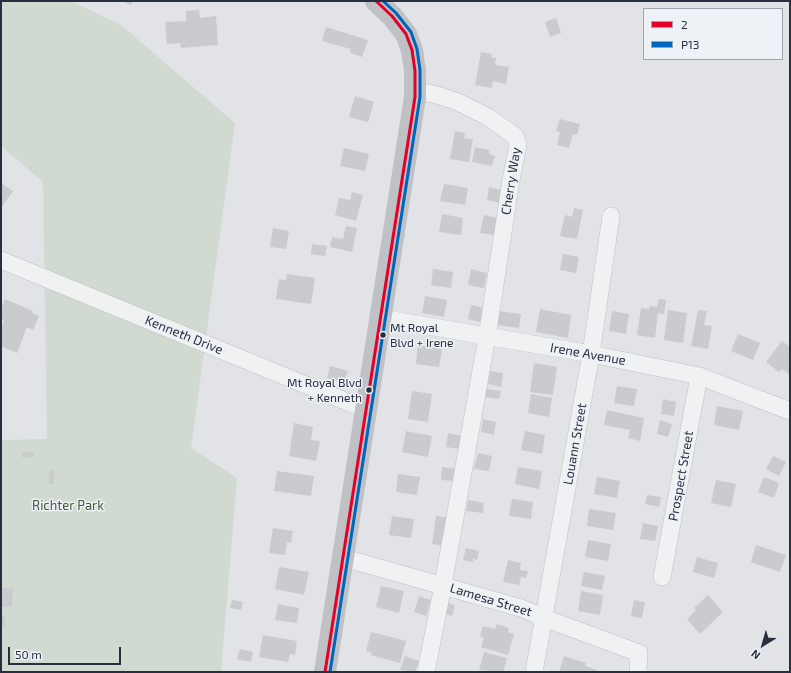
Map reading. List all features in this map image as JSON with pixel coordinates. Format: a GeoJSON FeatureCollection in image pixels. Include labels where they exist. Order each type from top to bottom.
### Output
{"type":"FeatureCollection","features":[{"type":"Feature","properties":{"kind":"main road"},"geometry":{"type":"LineString","coordinates":[[325,672],[410,138],[415,90],[415,71],[412,50],[406,34],[392,16],[376,1]]}},
{"type":"Feature","properties":{"kind":"street","name":"Cherry Way"},"geometry":{"type":"LineString","coordinates":[[415,90],[458,102],[482,114],[515,136],[518,145],[511,180],[487,337],[426,672]]}},
{"type":"Feature","properties":{"kind":"street","name":"Louann Street"},"geometry":{"type":"LineString","coordinates":[[534,672],[591,354],[610,216]]}},
{"type":"Feature","properties":{"kind":"street","name":"Kenneth Drive"},"geometry":{"type":"LineString","coordinates":[[1,260],[367,410]]}},
{"type":"Feature","properties":{"kind":"street","name":"Irene Avenue"},"geometry":{"type":"LineString","coordinates":[[381,318],[591,354],[699,376],[790,411]]}},
{"type":"Feature","properties":{"kind":"street","name":"Prospect Street"},"geometry":{"type":"LineString","coordinates":[[662,577],[699,376]]}},
{"type":"Feature","properties":{"kind":"street","name":"Lamesa Street"},"geometry":{"type":"LineString","coordinates":[[344,558],[521,608],[544,618],[640,653],[638,672]]}},
{"type":"Feature","properties":{"kind":"green space","name":"Richter Park"},"geometry":{"type":"Polygon","coordinates":[[[1,1],[71,1],[121,25],[235,123],[191,448],[237,478],[221,672],[1,672],[1,440],[47,439],[43,182],[1,146],[1,1]]]}},
{"type":"Feature","properties":{"kind":"building"},"geometry":{"type":"Polygon","coordinates":[[[121,1],[133,1],[131,5],[121,1]]]}},
{"type":"Feature","properties":{"kind":"building"},"geometry":{"type":"Polygon","coordinates":[[[199,10],[200,18],[216,16],[218,45],[181,48],[180,43],[167,44],[165,22],[186,21],[186,11],[199,10]]]}},
{"type":"Feature","properties":{"kind":"building"},"geometry":{"type":"Polygon","coordinates":[[[556,18],[561,33],[550,37],[545,22],[556,18]]]}},
{"type":"Feature","properties":{"kind":"building"},"geometry":{"type":"Polygon","coordinates":[[[326,27],[368,40],[362,57],[350,53],[351,49],[322,41],[326,27]]]}},
{"type":"Feature","properties":{"kind":"building"},"geometry":{"type":"Polygon","coordinates":[[[481,52],[492,54],[491,57],[496,58],[495,65],[509,67],[506,84],[493,81],[492,88],[475,85],[481,52]]]}},
{"type":"Feature","properties":{"kind":"building"},"geometry":{"type":"Polygon","coordinates":[[[355,96],[374,102],[368,122],[349,117],[355,96]]]}},
{"type":"Feature","properties":{"kind":"building"},"geometry":{"type":"Polygon","coordinates":[[[560,119],[580,124],[577,135],[573,134],[569,148],[557,145],[560,132],[556,131],[560,119]]]}},
{"type":"Feature","properties":{"kind":"building"},"geometry":{"type":"Polygon","coordinates":[[[455,131],[465,133],[464,138],[473,139],[469,162],[450,159],[455,131]]]}},
{"type":"Feature","properties":{"kind":"building"},"geometry":{"type":"Polygon","coordinates":[[[475,147],[489,150],[489,154],[495,156],[492,166],[472,162],[475,147]]]}},
{"type":"Feature","properties":{"kind":"building"},"geometry":{"type":"Polygon","coordinates":[[[344,148],[369,154],[365,171],[340,166],[344,148]]]}},
{"type":"Feature","properties":{"kind":"building"},"geometry":{"type":"Polygon","coordinates":[[[1,183],[13,191],[1,208],[1,183]]]}},
{"type":"Feature","properties":{"kind":"building"},"geometry":{"type":"Polygon","coordinates":[[[444,184],[468,188],[465,205],[440,201],[444,184]]]}},
{"type":"Feature","properties":{"kind":"building"},"geometry":{"type":"Polygon","coordinates":[[[489,187],[503,190],[500,203],[487,200],[489,187]]]}},
{"type":"Feature","properties":{"kind":"building"},"geometry":{"type":"Polygon","coordinates":[[[352,192],[363,195],[356,221],[335,215],[339,198],[350,200],[352,192]]]}},
{"type":"Feature","properties":{"kind":"building"},"geometry":{"type":"Polygon","coordinates":[[[574,208],[583,210],[577,239],[560,236],[565,215],[572,217],[574,208]]]}},
{"type":"Feature","properties":{"kind":"building"},"geometry":{"type":"Polygon","coordinates":[[[442,214],[463,218],[461,235],[439,232],[442,214]]]}},
{"type":"Feature","properties":{"kind":"building"},"geometry":{"type":"Polygon","coordinates":[[[484,215],[498,218],[494,235],[480,233],[484,215]]]}},
{"type":"Feature","properties":{"kind":"building"},"geometry":{"type":"Polygon","coordinates":[[[346,226],[357,228],[352,252],[330,247],[332,237],[343,239],[346,226]]]}},
{"type":"Feature","properties":{"kind":"building"},"geometry":{"type":"Polygon","coordinates":[[[273,228],[289,231],[286,249],[270,247],[273,228]]]}},
{"type":"Feature","properties":{"kind":"building"},"geometry":{"type":"Polygon","coordinates":[[[312,244],[327,246],[325,256],[311,254],[312,244]]]}},
{"type":"Feature","properties":{"kind":"building"},"geometry":{"type":"Polygon","coordinates":[[[563,254],[579,257],[576,273],[560,270],[563,254]]]}},
{"type":"Feature","properties":{"kind":"building"},"geometry":{"type":"Polygon","coordinates":[[[433,269],[453,272],[451,288],[431,285],[433,269]]]}},
{"type":"Feature","properties":{"kind":"building"},"geometry":{"type":"Polygon","coordinates":[[[471,269],[487,273],[484,288],[468,285],[471,269]]]}},
{"type":"Feature","properties":{"kind":"building"},"geometry":{"type":"Polygon","coordinates":[[[287,274],[315,278],[311,304],[276,299],[279,279],[286,280],[287,274]]]}},
{"type":"Feature","properties":{"kind":"building"},"geometry":{"type":"Polygon","coordinates":[[[425,296],[447,300],[444,317],[422,313],[425,296]]]}},
{"type":"Feature","properties":{"kind":"building"},"geometry":{"type":"Polygon","coordinates":[[[5,299],[33,311],[32,313],[39,316],[33,330],[27,327],[17,353],[1,346],[1,328],[4,321],[1,319],[1,309],[5,299]]]}},
{"type":"Feature","properties":{"kind":"building"},"geometry":{"type":"Polygon","coordinates":[[[659,299],[666,300],[664,314],[658,313],[655,338],[637,335],[641,308],[649,309],[650,306],[657,307],[659,299]]]}},
{"type":"Feature","properties":{"kind":"building"},"geometry":{"type":"Polygon","coordinates":[[[471,305],[483,308],[480,322],[468,319],[471,305]]]}},
{"type":"Feature","properties":{"kind":"building"},"geometry":{"type":"Polygon","coordinates":[[[540,309],[571,315],[568,338],[536,332],[540,309]]]}},
{"type":"Feature","properties":{"kind":"building"},"geometry":{"type":"Polygon","coordinates":[[[668,310],[687,313],[683,343],[664,340],[668,310]]]}},
{"type":"Feature","properties":{"kind":"building"},"geometry":{"type":"Polygon","coordinates":[[[698,310],[707,311],[704,325],[712,326],[708,349],[691,346],[698,310]]]}},
{"type":"Feature","properties":{"kind":"building"},"geometry":{"type":"Polygon","coordinates":[[[499,311],[521,314],[519,328],[497,325],[499,311]]]}},
{"type":"Feature","properties":{"kind":"building"},"geometry":{"type":"Polygon","coordinates":[[[612,311],[629,314],[626,334],[609,331],[612,311]]]}},
{"type":"Feature","properties":{"kind":"building"},"geometry":{"type":"Polygon","coordinates":[[[738,334],[760,343],[753,360],[731,351],[738,334]]]}},
{"type":"Feature","properties":{"kind":"building"},"geometry":{"type":"Polygon","coordinates":[[[782,341],[790,347],[790,375],[782,369],[779,372],[766,362],[782,341]]]}},
{"type":"Feature","properties":{"kind":"building"},"geometry":{"type":"Polygon","coordinates":[[[418,345],[442,349],[439,367],[416,364],[418,345]]]}},
{"type":"Feature","properties":{"kind":"building"},"geometry":{"type":"Polygon","coordinates":[[[534,363],[557,367],[553,395],[530,392],[534,363]]]}},
{"type":"Feature","properties":{"kind":"building"},"geometry":{"type":"Polygon","coordinates":[[[330,366],[348,371],[344,383],[327,378],[330,366]]]}},
{"type":"Feature","properties":{"kind":"building"},"geometry":{"type":"Polygon","coordinates":[[[490,371],[503,373],[501,387],[488,384],[490,371]]]}},
{"type":"Feature","properties":{"kind":"building"},"geometry":{"type":"Polygon","coordinates":[[[617,386],[637,389],[634,406],[614,403],[617,386]]]}},
{"type":"Feature","properties":{"kind":"building"},"geometry":{"type":"Polygon","coordinates":[[[486,389],[501,391],[499,399],[485,397],[486,389]]]}},
{"type":"Feature","properties":{"kind":"building"},"geometry":{"type":"Polygon","coordinates":[[[412,391],[432,394],[428,422],[408,419],[412,391]]]}},
{"type":"Feature","properties":{"kind":"building"},"geometry":{"type":"Polygon","coordinates":[[[531,394],[552,398],[549,417],[528,413],[531,394]]]}},
{"type":"Feature","properties":{"kind":"building"},"geometry":{"type":"Polygon","coordinates":[[[663,399],[676,402],[674,416],[661,414],[663,399]]]}},
{"type":"Feature","properties":{"kind":"building"},"geometry":{"type":"Polygon","coordinates":[[[717,406],[743,411],[739,430],[714,425],[717,406]]]}},
{"type":"Feature","properties":{"kind":"building"},"geometry":{"type":"Polygon","coordinates":[[[607,410],[644,418],[640,441],[628,438],[630,430],[604,425],[607,410]]]}},
{"type":"Feature","properties":{"kind":"building"},"geometry":{"type":"Polygon","coordinates":[[[483,419],[496,422],[494,435],[481,432],[483,419]]]}},
{"type":"Feature","properties":{"kind":"building"},"geometry":{"type":"Polygon","coordinates":[[[660,420],[672,424],[668,437],[657,434],[660,420]]]}},
{"type":"Feature","properties":{"kind":"building"},"geometry":{"type":"Polygon","coordinates":[[[294,423],[313,427],[311,440],[320,441],[316,461],[289,456],[294,423]]]}},
{"type":"Feature","properties":{"kind":"building"},"geometry":{"type":"Polygon","coordinates":[[[406,431],[432,436],[428,457],[402,452],[406,431]]]}},
{"type":"Feature","properties":{"kind":"building"},"geometry":{"type":"Polygon","coordinates":[[[525,431],[545,435],[542,454],[521,450],[525,431]]]}},
{"type":"Feature","properties":{"kind":"building"},"geometry":{"type":"Polygon","coordinates":[[[448,433],[462,436],[460,449],[446,447],[448,433]]]}},
{"type":"Feature","properties":{"kind":"building"},"geometry":{"type":"Polygon","coordinates":[[[33,452],[34,457],[23,458],[22,453],[33,452]]]}},
{"type":"Feature","properties":{"kind":"building"},"geometry":{"type":"Polygon","coordinates":[[[478,453],[492,456],[489,471],[474,469],[478,453]]]}},
{"type":"Feature","properties":{"kind":"building"},"geometry":{"type":"Polygon","coordinates":[[[773,456],[786,462],[779,476],[766,469],[773,456]]]}},
{"type":"Feature","properties":{"kind":"building"},"geometry":{"type":"Polygon","coordinates":[[[442,467],[456,469],[454,481],[441,480],[442,467]]]}},
{"type":"Feature","properties":{"kind":"building"},"geometry":{"type":"Polygon","coordinates":[[[518,467],[542,471],[539,489],[515,484],[518,467]]]}},
{"type":"Feature","properties":{"kind":"building"},"geometry":{"type":"Polygon","coordinates":[[[49,470],[54,470],[54,484],[49,484],[49,470]]]}},
{"type":"Feature","properties":{"kind":"building"},"geometry":{"type":"Polygon","coordinates":[[[277,471],[314,476],[311,496],[274,491],[277,471]]]}},
{"type":"Feature","properties":{"kind":"building"},"geometry":{"type":"Polygon","coordinates":[[[398,474],[420,477],[417,495],[396,492],[398,474]]]}},
{"type":"Feature","properties":{"kind":"building"},"geometry":{"type":"Polygon","coordinates":[[[597,477],[620,481],[617,498],[594,494],[597,477]]]}},
{"type":"Feature","properties":{"kind":"building"},"geometry":{"type":"Polygon","coordinates":[[[764,477],[779,483],[774,498],[758,492],[764,477]]]}},
{"type":"Feature","properties":{"kind":"building"},"geometry":{"type":"Polygon","coordinates":[[[716,480],[736,484],[731,507],[711,503],[716,480]]]}},
{"type":"Feature","properties":{"kind":"building"},"geometry":{"type":"Polygon","coordinates":[[[647,495],[661,497],[659,507],[645,504],[647,495]]]}},
{"type":"Feature","properties":{"kind":"building"},"geometry":{"type":"Polygon","coordinates":[[[512,499],[533,502],[531,519],[509,516],[512,499]]]}},
{"type":"Feature","properties":{"kind":"building"},"geometry":{"type":"Polygon","coordinates":[[[468,500],[484,503],[483,513],[466,511],[468,500]]]}},
{"type":"Feature","properties":{"kind":"building"},"geometry":{"type":"Polygon","coordinates":[[[589,509],[616,513],[613,530],[587,526],[589,509]]]}},
{"type":"Feature","properties":{"kind":"building"},"geometry":{"type":"Polygon","coordinates":[[[392,516],[414,519],[411,538],[389,535],[392,516]]]}},
{"type":"Feature","properties":{"kind":"building"},"geometry":{"type":"Polygon","coordinates":[[[436,516],[450,518],[446,546],[432,544],[436,516]]]}},
{"type":"Feature","properties":{"kind":"building"},"geometry":{"type":"Polygon","coordinates":[[[643,523],[658,526],[655,541],[640,539],[643,523]]]}},
{"type":"Feature","properties":{"kind":"building"},"geometry":{"type":"Polygon","coordinates":[[[273,528],[293,531],[291,543],[287,542],[285,555],[269,553],[273,528]]]}},
{"type":"Feature","properties":{"kind":"building"},"geometry":{"type":"Polygon","coordinates":[[[588,540],[611,544],[608,561],[585,557],[588,540]]]}},
{"type":"Feature","properties":{"kind":"building"},"geometry":{"type":"Polygon","coordinates":[[[756,545],[786,555],[780,572],[751,562],[756,545]]]}},
{"type":"Feature","properties":{"kind":"building"},"geometry":{"type":"Polygon","coordinates":[[[466,548],[479,551],[477,560],[473,559],[473,562],[463,560],[466,548]]]}},
{"type":"Feature","properties":{"kind":"building"},"geometry":{"type":"Polygon","coordinates":[[[697,557],[718,563],[714,578],[693,572],[697,557]]]}},
{"type":"Feature","properties":{"kind":"building"},"geometry":{"type":"Polygon","coordinates":[[[508,560],[521,563],[520,570],[528,571],[526,578],[521,577],[519,585],[503,582],[508,560]]]}},
{"type":"Feature","properties":{"kind":"building"},"geometry":{"type":"Polygon","coordinates":[[[279,567],[309,572],[304,595],[275,589],[279,567]]]}},
{"type":"Feature","properties":{"kind":"building"},"geometry":{"type":"Polygon","coordinates":[[[584,572],[605,576],[602,590],[581,586],[584,572]]]}},
{"type":"Feature","properties":{"kind":"building"},"geometry":{"type":"Polygon","coordinates":[[[381,586],[404,591],[399,613],[376,607],[381,586]]]}},
{"type":"Feature","properties":{"kind":"building"},"geometry":{"type":"Polygon","coordinates":[[[1,588],[13,589],[12,607],[1,606],[1,588]]]}},
{"type":"Feature","properties":{"kind":"building"},"geometry":{"type":"Polygon","coordinates":[[[581,591],[603,595],[600,615],[578,611],[581,591]]]}},
{"type":"Feature","properties":{"kind":"building"},"geometry":{"type":"Polygon","coordinates":[[[708,595],[723,612],[700,634],[687,619],[696,610],[694,608],[708,595]]]}},
{"type":"Feature","properties":{"kind":"building"},"geometry":{"type":"Polygon","coordinates":[[[419,596],[431,600],[426,616],[414,612],[419,596]]]}},
{"type":"Feature","properties":{"kind":"building"},"geometry":{"type":"Polygon","coordinates":[[[232,600],[243,602],[241,610],[230,608],[232,600]]]}},
{"type":"Feature","properties":{"kind":"building"},"geometry":{"type":"Polygon","coordinates":[[[634,600],[645,602],[642,618],[631,616],[634,600]]]}},
{"type":"Feature","properties":{"kind":"building"},"geometry":{"type":"Polygon","coordinates":[[[448,603],[455,605],[452,616],[445,614],[448,603]]]}},
{"type":"Feature","properties":{"kind":"building"},"geometry":{"type":"Polygon","coordinates":[[[278,604],[299,608],[297,623],[275,620],[278,604]]]}},
{"type":"Feature","properties":{"kind":"building"},"geometry":{"type":"Polygon","coordinates":[[[1,616],[4,616],[5,626],[1,627],[1,616]]]}},
{"type":"Feature","properties":{"kind":"building"},"geometry":{"type":"Polygon","coordinates":[[[497,624],[509,628],[508,632],[514,634],[508,655],[481,647],[484,638],[480,637],[483,626],[495,629],[497,624]]]}},
{"type":"Feature","properties":{"kind":"building"},"geometry":{"type":"Polygon","coordinates":[[[371,632],[406,641],[400,663],[371,655],[372,653],[366,651],[371,632]]]}},
{"type":"Feature","properties":{"kind":"building"},"geometry":{"type":"Polygon","coordinates":[[[263,635],[297,641],[295,655],[290,654],[288,662],[259,657],[263,635]]]}},
{"type":"Feature","properties":{"kind":"building"},"geometry":{"type":"Polygon","coordinates":[[[240,649],[253,652],[251,662],[237,659],[240,649]]]}},
{"type":"Feature","properties":{"kind":"building"},"geometry":{"type":"Polygon","coordinates":[[[484,652],[507,658],[503,672],[479,670],[484,652]]]}},
{"type":"Feature","properties":{"kind":"building"},"geometry":{"type":"Polygon","coordinates":[[[405,656],[419,661],[415,672],[400,670],[405,656]]]}},
{"type":"Feature","properties":{"kind":"building"},"geometry":{"type":"Polygon","coordinates":[[[564,656],[586,663],[585,666],[597,670],[597,672],[559,672],[564,656]]]}},
{"type":"Feature","properties":{"kind":"transit line","name":"2"},"geometry":{"type":"LineString","coordinates":[[325,672],[415,97],[415,71],[412,50],[406,34],[392,16],[376,1]]}},
{"type":"Feature","properties":{"kind":"transit line","name":"P13"},"geometry":{"type":"LineString","coordinates":[[330,672],[420,97],[420,70],[417,49],[411,32],[396,13],[383,1]]}},
{"type":"Feature","properties":{"kind":"place","name":"Mt Royal Blvd + Irene"},"geometry":{"type":"Point","coordinates":[383,335]}},
{"type":"Feature","properties":{"kind":"place","name":"Mt Royal Blvd + Kenneth"},"geometry":{"type":"Point","coordinates":[369,390]}}]}
